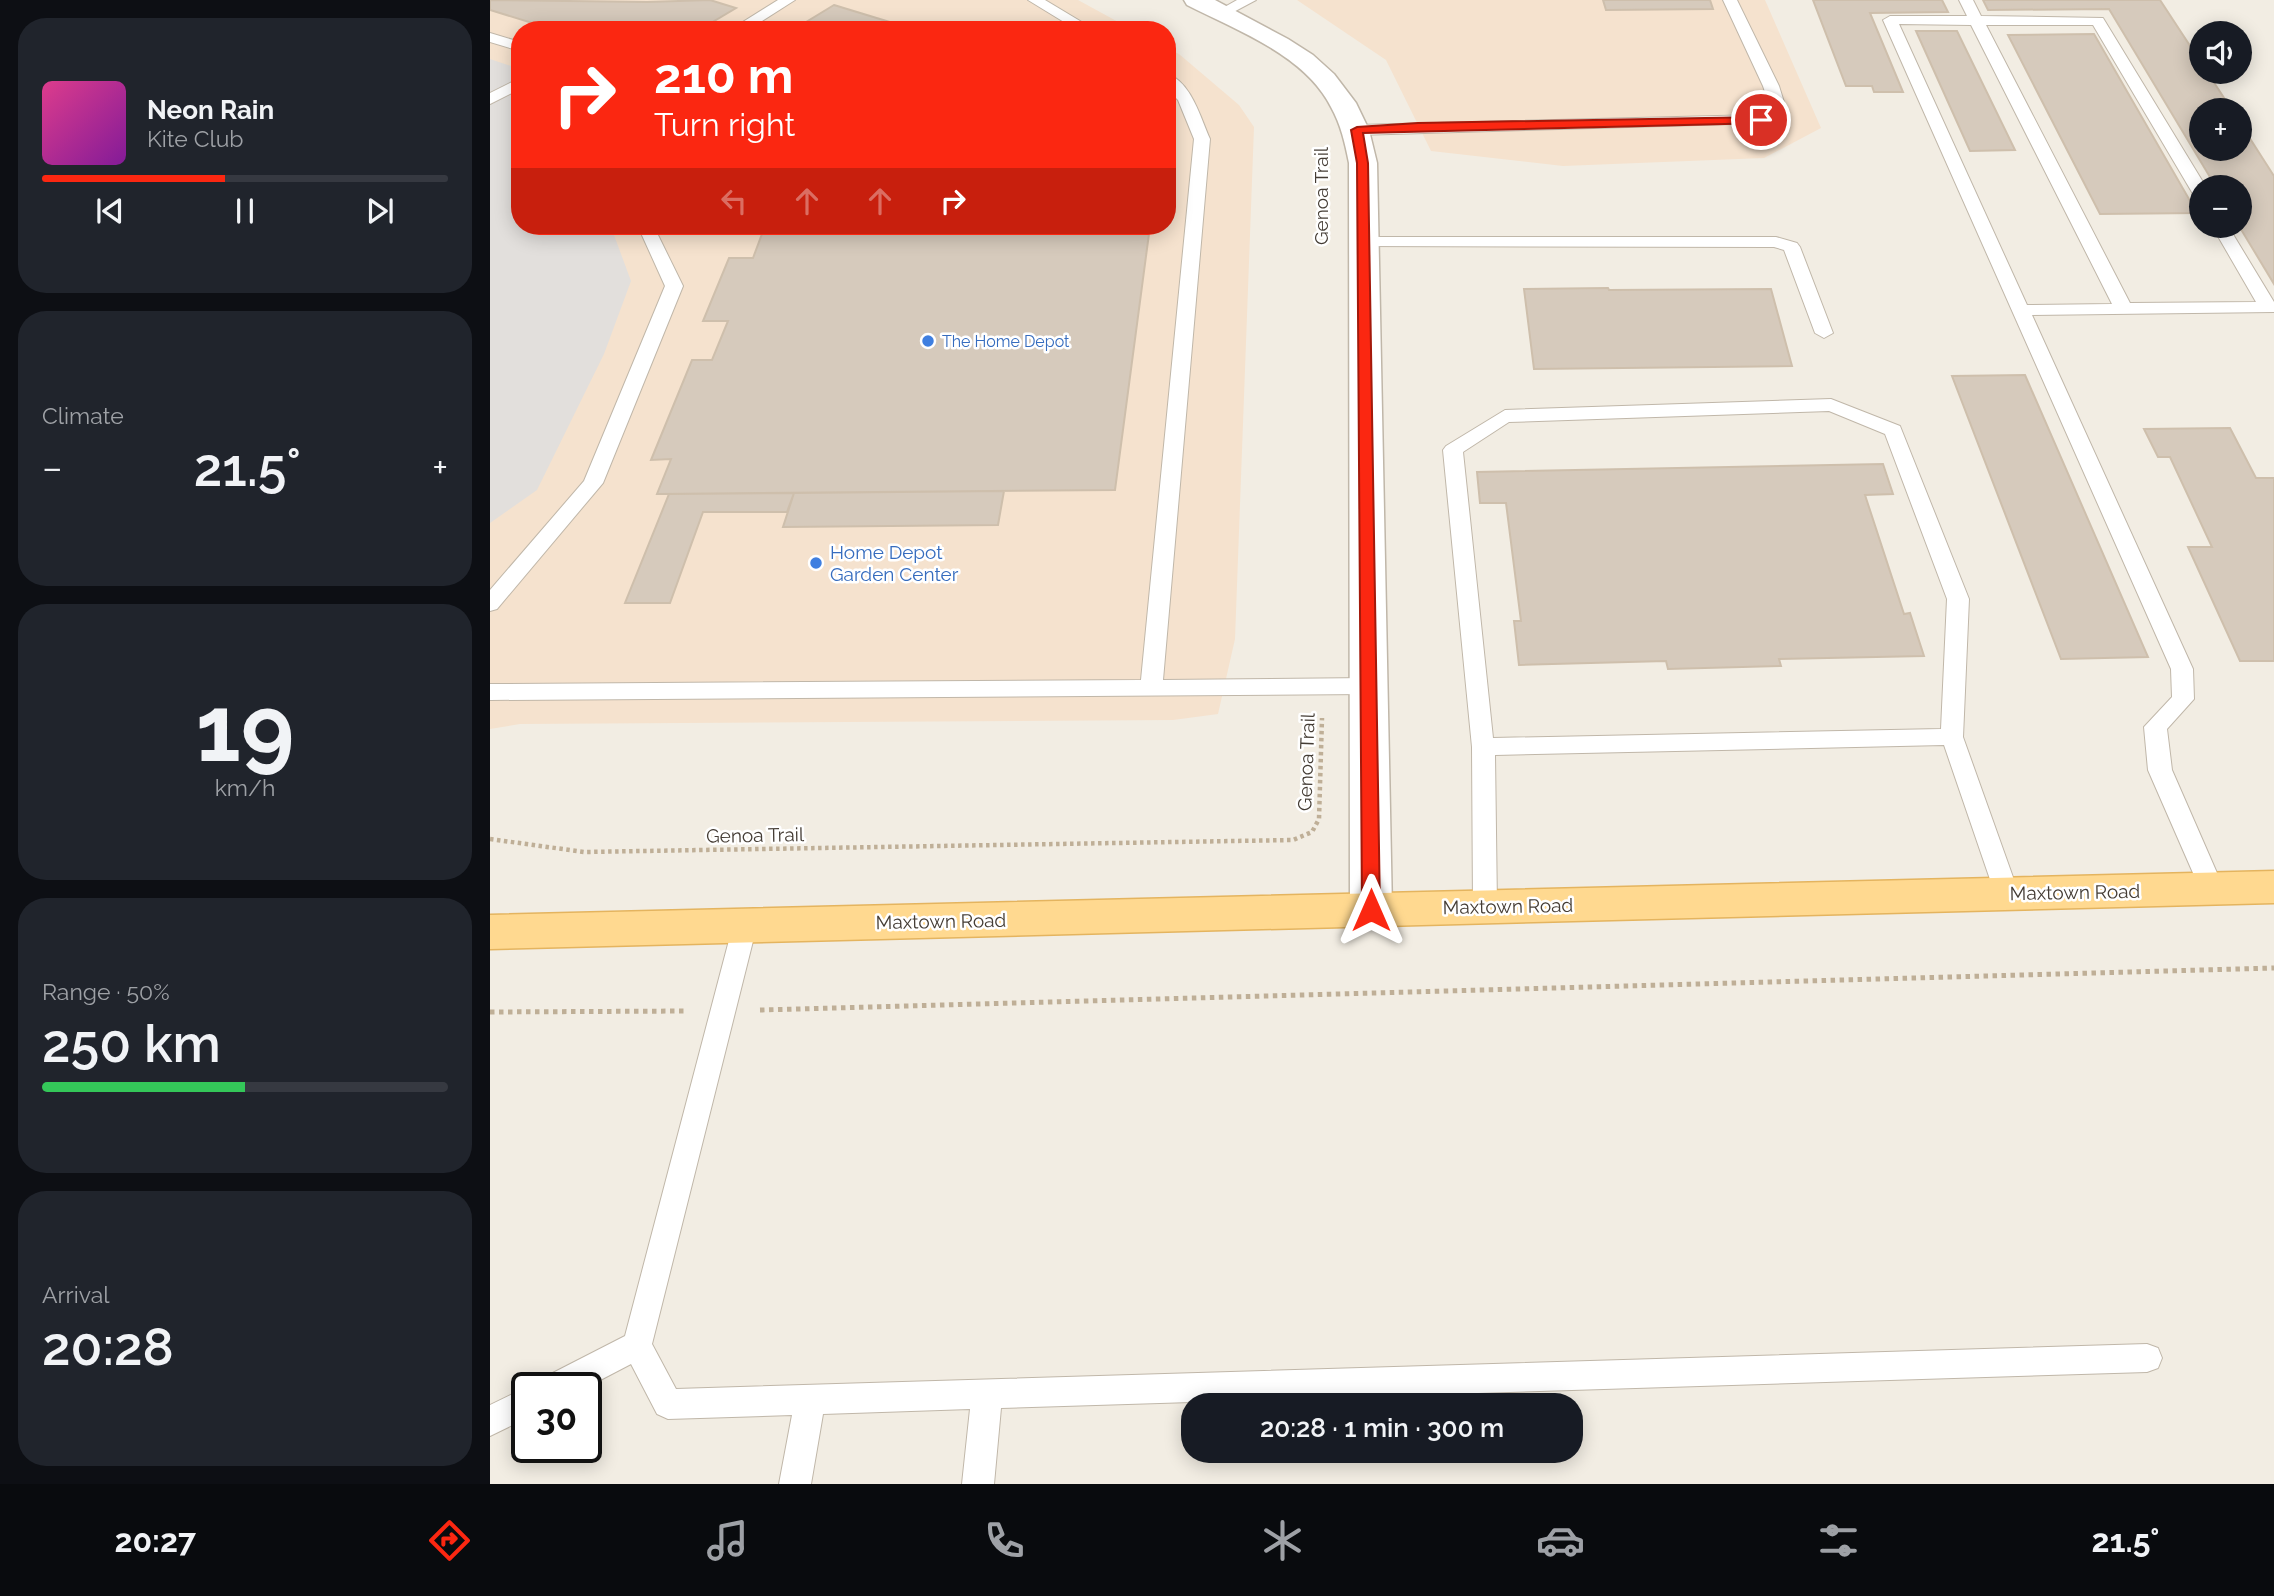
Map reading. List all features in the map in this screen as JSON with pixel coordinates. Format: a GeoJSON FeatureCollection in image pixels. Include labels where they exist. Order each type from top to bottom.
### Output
{"type":"FeatureCollection","features":[{"type":"Feature","properties":{"kind":"main road","name":"Maxtown Road"},"geometry":{"type":"LineString","coordinates":[[490,932],[2274,887]]}},
{"type":"Feature","properties":{"kind":"street"},"geometry":{"type":"LineString","coordinates":[[1222,4],[1310,65],[1333,87],[1350,112],[1357,130],[1363,163],[1371,910]]}},
{"type":"Feature","properties":{"kind":"lane"},"geometry":{"type":"LineString","coordinates":[[752,21],[788,0]]}},
{"type":"Feature","properties":{"kind":"lane"},"geometry":{"type":"LineString","coordinates":[[1035,0],[1072,21]]}},
{"type":"Feature","properties":{"kind":"lane"},"geometry":{"type":"LineString","coordinates":[[1357,130],[1418,126],[1761,120],[1779,112],[1770,86],[1730,0]]}},
{"type":"Feature","properties":{"kind":"lane"},"geometry":{"type":"LineString","coordinates":[[1966,0],[2124,309]]}},
{"type":"Feature","properties":{"kind":"lane"},"geometry":{"type":"LineString","coordinates":[[2190,175],[2098,21],[1890,20],[2182,669],[2183,699],[2155,727],[2160,769],[2212,889]]}},
{"type":"Feature","properties":{"kind":"lane"},"geometry":{"type":"LineString","coordinates":[[490,37],[511,44]]}},
{"type":"Feature","properties":{"kind":"lane"},"geometry":{"type":"LineString","coordinates":[[490,99],[511,88]]}},
{"type":"Feature","properties":{"kind":"lane"},"geometry":{"type":"LineString","coordinates":[[1151,687],[1202,139],[1185,99],[1176,89]]}},
{"type":"Feature","properties":{"kind":"lane"},"geometry":{"type":"LineString","coordinates":[[490,604],[593,483],[674,285],[650,235]]}},
{"type":"Feature","properties":{"kind":"lane"},"geometry":{"type":"LineString","coordinates":[[2228,238],[2271,307]]}},
{"type":"Feature","properties":{"kind":"lane"},"geometry":{"type":"LineString","coordinates":[[1364,242],[1776,242],[1791,247],[1824,333]]}},
{"type":"Feature","properties":{"kind":"lane"},"geometry":{"type":"LineString","coordinates":[[2020,310],[2271,307]]}},
{"type":"Feature","properties":{"kind":"lane"},"geometry":{"type":"LineString","coordinates":[[1485,907],[1483,747],[1453,450],[1505,416],[1831,405],[1893,429],[1958,599],[1952,737],[2007,894]]}},
{"type":"Feature","properties":{"kind":"lane"},"geometry":{"type":"LineString","coordinates":[[490,692],[1369,686]]}},
{"type":"Feature","properties":{"kind":"lane"},"geometry":{"type":"LineString","coordinates":[[1483,747],[1952,737]]}},
{"type":"Feature","properties":{"kind":"lane"},"geometry":{"type":"LineString","coordinates":[[745,925],[638,1345],[668,1404],[2147,1358]]}},
{"type":"Feature","properties":{"kind":"lane"},"geometry":{"type":"LineString","coordinates":[[585,1372],[638,1345]]}},
{"type":"Feature","properties":{"kind":"lane"},"geometry":{"type":"LineString","coordinates":[[978,1484],[987,1394]]}},
{"type":"Feature","properties":{"kind":"lane"},"geometry":{"type":"LineString","coordinates":[[795,1484],[810,1399]]}},
{"type":"Feature","properties":{"kind":"lane"},"geometry":{"type":"LineString","coordinates":[[490,1421],[511,1410]]}},
{"type":"Feature","properties":{"kind":"path","name":"Genoa Trail"},"geometry":{"type":"LineString","coordinates":[[490,839],[584,852],[1293,840],[1312,832],[1319,819],[1323,687]]}},
{"type":"Feature","properties":{"kind":"path"},"geometry":{"type":"LineString","coordinates":[[490,1012],[723,1010],[2274,968]]}},
{"type":"Feature","properties":{"kind":"shaded area"},"geometry":{"type":"Polygon","coordinates":[[[490,0],[1078,0],[1116,21],[511,21],[511,235],[1176,235],[1176,52],[1239,105],[1254,127],[1235,639],[1218,714],[1173,720],[520,724],[490,729],[490,0]]]}},
{"type":"Feature","properties":{"kind":"shaded area"},"geometry":{"type":"Polygon","coordinates":[[[1297,0],[1765,0],[1821,128],[1764,158],[1563,166],[1431,151],[1386,60],[1297,0]]]}},
{"type":"Feature","properties":{"kind":"shaded area"},"geometry":{"type":"Polygon","coordinates":[[[490,59],[511,66],[511,235],[614,235],[631,281],[604,354],[537,490],[490,523],[490,59]]]}},
{"type":"Feature","properties":{"kind":"building"},"geometry":{"type":"Polygon","coordinates":[[[490,0],[710,0],[736,8],[714,21],[526,21],[490,10],[490,0]]]}},
{"type":"Feature","properties":{"kind":"building"},"geometry":{"type":"Polygon","coordinates":[[[1603,0],[1710,0],[1713,9],[1606,10],[1603,0]]]}},
{"type":"Feature","properties":{"kind":"building"},"geometry":{"type":"Polygon","coordinates":[[[1813,0],[1942,0],[1948,12],[1870,13],[1903,92],[1874,92],[1872,86],[1846,86],[1813,0]]]}},
{"type":"Feature","properties":{"kind":"building"},"geometry":{"type":"Polygon","coordinates":[[[1983,0],[2160,0],[2189,44],[2189,84],[2215,84],[2224,98],[2189,98],[2189,142],[2109,9],[1988,10],[1983,0]]]}},
{"type":"Feature","properties":{"kind":"building"},"geometry":{"type":"Polygon","coordinates":[[[834,5],[886,21],[808,21],[834,5]]]}},
{"type":"Feature","properties":{"kind":"building"},"geometry":{"type":"Polygon","coordinates":[[[1916,31],[1957,31],[2015,150],[1970,151],[1916,31]]]}},
{"type":"Feature","properties":{"kind":"building"},"geometry":{"type":"Polygon","coordinates":[[[2094,34],[2189,199],[2189,213],[2100,214],[2008,35],[2094,34]]]}},
{"type":"Feature","properties":{"kind":"building"},"geometry":{"type":"Polygon","coordinates":[[[2252,142],[2274,176],[2274,284],[2246,238],[2252,238],[2252,175],[2209,175],[2200,161],[2252,161],[2252,142]]]}},
{"type":"Feature","properties":{"kind":"building","name":"The Home Depot"},"geometry":{"type":"Polygon","coordinates":[[[762,235],[1149,235],[1115,490],[657,494],[671,459],[651,460],[692,360],[712,360],[728,321],[703,321],[729,258],[753,258],[762,235]]]}},
{"type":"Feature","properties":{"kind":"building"},"geometry":{"type":"Polygon","coordinates":[[[1524,289],[1771,289],[1792,366],[1534,369],[1524,289]]]}},
{"type":"Feature","properties":{"kind":"building"},"geometry":{"type":"Polygon","coordinates":[[[2025,375],[2148,657],[2061,659],[1952,376],[2025,375]]]}},
{"type":"Feature","properties":{"kind":"building"},"geometry":{"type":"Polygon","coordinates":[[[2230,428],[2256,478],[2274,478],[2274,661],[2240,661],[2188,547],[2212,547],[2170,457],[2158,457],[2144,429],[2230,428]]]}},
{"type":"Feature","properties":{"kind":"building"},"geometry":{"type":"Polygon","coordinates":[[[1883,464],[1893,494],[1865,495],[1904,614],[1910,613],[1924,656],[1779,659],[1781,666],[1668,669],[1666,661],[1519,665],[1514,621],[1521,621],[1506,503],[1480,503],[1477,472],[1883,464]]]}},
{"type":"Feature","properties":{"kind":"building"},"geometry":{"type":"Polygon","coordinates":[[[1004,491],[998,525],[783,527],[794,493],[1004,491]]]}},
{"type":"Feature","properties":{"kind":"building"},"geometry":{"type":"Polygon","coordinates":[[[794,493],[787,512],[703,512],[670,603],[625,603],[669,494],[794,493]]]}},
{"type":"Feature","properties":{"kind":"place","name":"The Home Depot"},"geometry":{"type":"Point","coordinates":[928,341]}},
{"type":"Feature","properties":{"kind":"place","name":"Home Depot Garden Center"},"geometry":{"type":"Point","coordinates":[816,563]}},
{"type":"Feature","properties":{"kind":"route"},"geometry":{"type":"LineString","coordinates":[[1371,910],[1363,163],[1357,130],[1418,126],[1761,120]]}}]}
